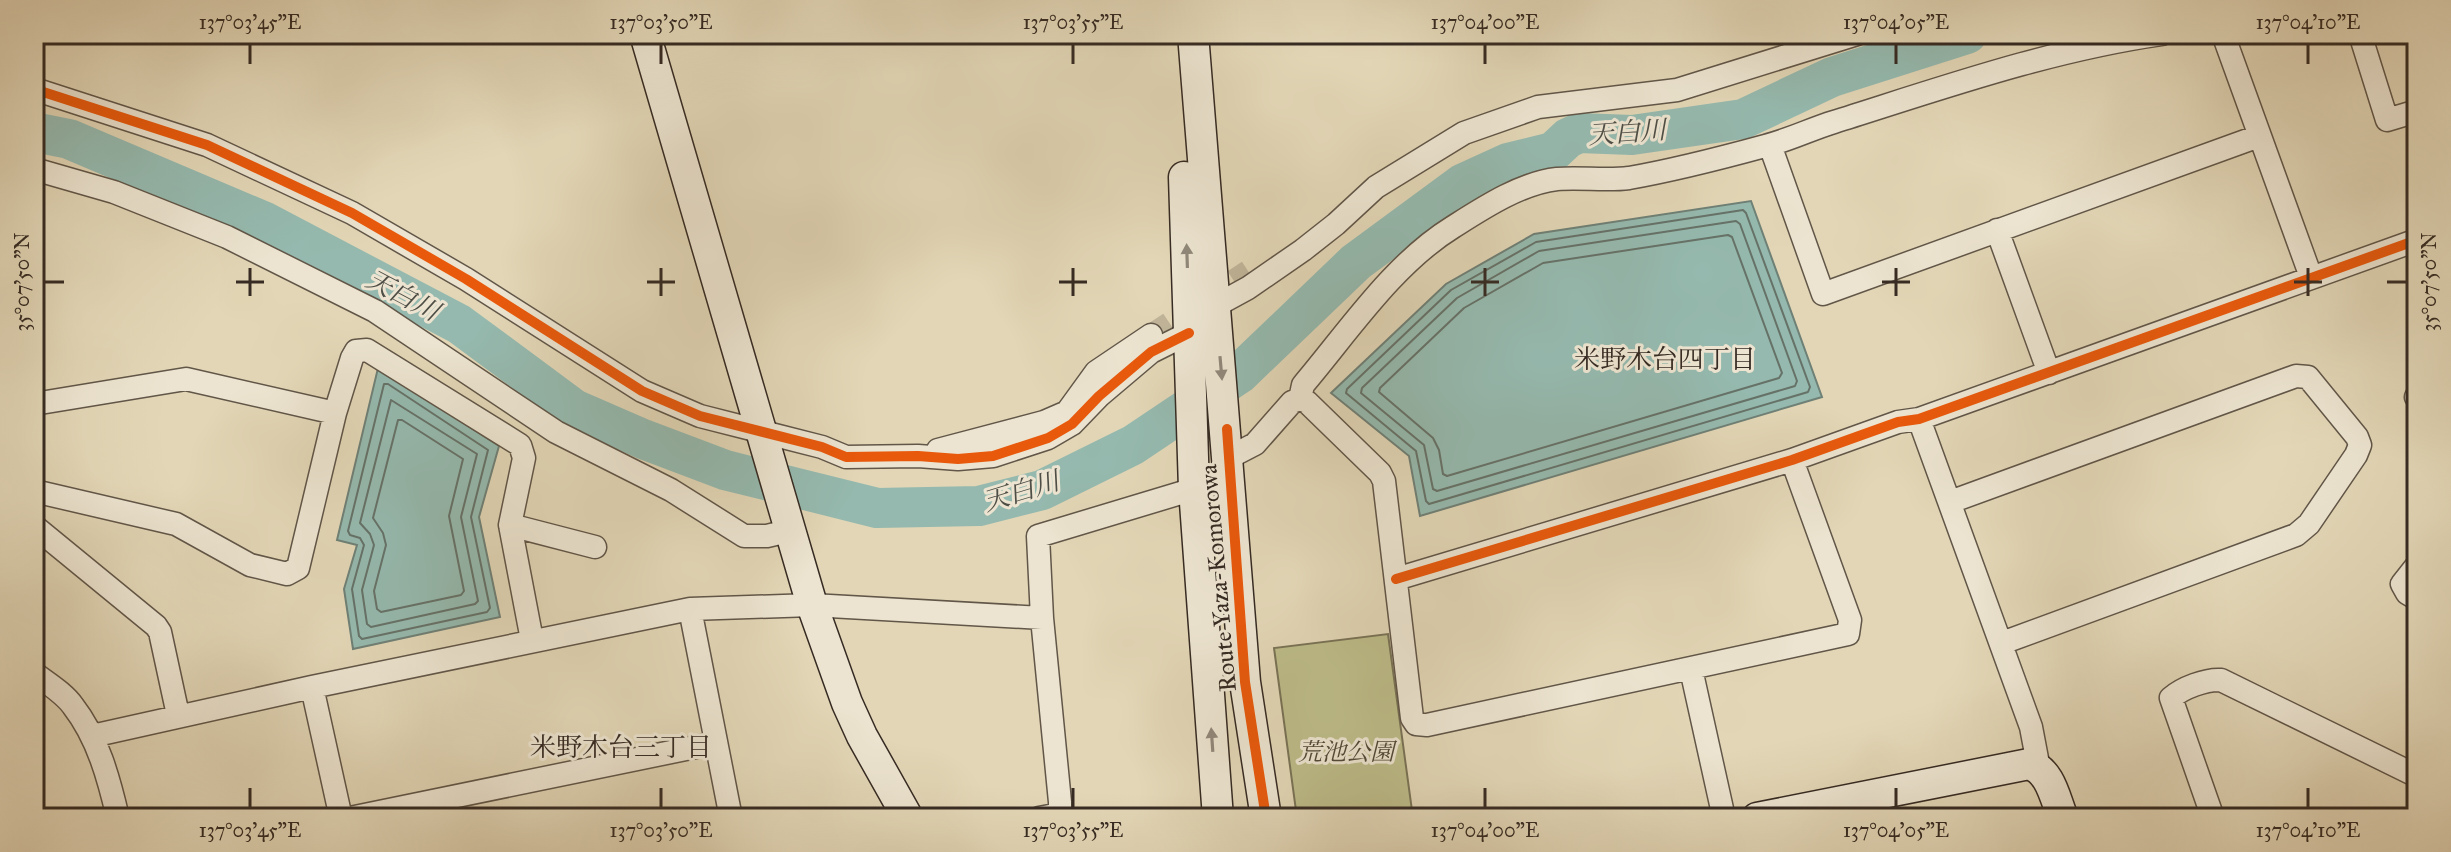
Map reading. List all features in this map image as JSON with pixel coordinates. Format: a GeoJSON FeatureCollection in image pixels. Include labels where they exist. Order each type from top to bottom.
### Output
{"type":"FeatureCollection","features":[{"type":"Feature","properties":{"kind":"main road"},"geometry":{"type":"LineString","coordinates":[[645,34],[812,605],[852,714],[908,818]]}},
{"type":"Feature","properties":{"kind":"main road","name":"Route Yaza-Komorowa"},"geometry":{"type":"LineString","coordinates":[[1174,34],[1183,139],[1194,475],[1218,818]]}},
{"type":"Feature","properties":{"kind":"main road","name":"Route Yaza-Komorowa"},"geometry":{"type":"LineString","coordinates":[[1193,34],[1245,682],[1266,818]]}},
{"type":"Feature","properties":{"kind":"main road"},"geometry":{"type":"LineString","coordinates":[[1757,818],[2029,764],[2046,775],[2063,818]]}},
{"type":"Feature","properties":{"kind":"street"},"geometry":{"type":"LineString","coordinates":[[1215,306],[1248,288],[1303,250],[1376,187],[1464,133],[1538,107],[1677,90],[1857,34]]}},
{"type":"Feature","properties":{"kind":"street"},"geometry":{"type":"LineString","coordinates":[[1300,399],[1303,385],[1401,269],[1452,227],[1533,184],[1556,179],[1626,178],[1770,145],[1830,123],[2074,49],[2162,34]]}},
{"type":"Feature","properties":{"kind":"street"},"geometry":{"type":"LineString","coordinates":[[2223,34],[2311,277]]}},
{"type":"Feature","properties":{"kind":"street"},"geometry":{"type":"LineString","coordinates":[[2360,34],[2387,120],[2417,111]]}},
{"type":"Feature","properties":{"kind":"street"},"geometry":{"type":"LineString","coordinates":[[34,89],[207,145],[352,213],[466,279],[642,391],[700,416],[822,447],[846,457],[958,459],[993,456],[1048,438],[1072,424],[1099,396],[1151,352],[1189,340]]}},
{"type":"Feature","properties":{"kind":"street"},"geometry":{"type":"LineString","coordinates":[[1770,145],[1823,294],[2259,136]]}},
{"type":"Feature","properties":{"kind":"street"},"geometry":{"type":"LineString","coordinates":[[34,169],[114,192],[227,237],[375,311],[556,432],[671,490],[744,536],[767,536],[787,525]]}},
{"type":"Feature","properties":{"kind":"street"},"geometry":{"type":"LineString","coordinates":[[1248,271],[1353,193],[1376,187]]}},
{"type":"Feature","properties":{"kind":"street"},"geometry":{"type":"LineString","coordinates":[[1997,230],[2049,373]]}},
{"type":"Feature","properties":{"kind":"street"},"geometry":{"type":"LineString","coordinates":[[1396,579],[1792,460],[1898,422],[1919,419],[2417,240]]}},
{"type":"Feature","properties":{"kind":"street"},"geometry":{"type":"LineString","coordinates":[[918,456],[1044,422],[1067,412],[1096,372],[1151,335]]}},
{"type":"Feature","properties":{"kind":"street"},"geometry":{"type":"LineString","coordinates":[[34,491],[176,524],[250,565],[293,573],[298,568],[335,413],[352,358],[356,351],[367,350],[520,445],[524,458],[510,525],[532,640]]}},
{"type":"Feature","properties":{"kind":"street"},"geometry":{"type":"LineString","coordinates":[[1950,502],[2296,376],[2308,377],[2357,437],[2360,445],[2309,524],[2296,535],[2002,643]]}},
{"type":"Feature","properties":{"kind":"street"},"geometry":{"type":"LineString","coordinates":[[34,404],[186,379],[335,413]]}},
{"type":"Feature","properties":{"kind":"street"},"geometry":{"type":"LineString","coordinates":[[1228,444],[1255,444],[1292,402],[1300,399],[1307,402],[1380,473],[1384,481],[1412,718],[1416,724],[1427,725],[1848,634],[1850,620],[1792,460]]}},
{"type":"Feature","properties":{"kind":"street"},"geometry":{"type":"LineString","coordinates":[[1919,419],[2031,727],[2039,769]]}},
{"type":"Feature","properties":{"kind":"street"},"geometry":{"type":"LineString","coordinates":[[1039,818],[1055,815],[1060,810],[1060,802],[1042,618],[1038,536],[1194,475]]}},
{"type":"Feature","properties":{"kind":"street"},"geometry":{"type":"LineString","coordinates":[[510,525],[595,547]]}},
{"type":"Feature","properties":{"kind":"street"},"geometry":{"type":"LineString","coordinates":[[34,526],[156,626],[160,632],[178,715]]}},
{"type":"Feature","properties":{"kind":"street"},"geometry":{"type":"LineString","coordinates":[[2417,565],[2402,584],[2407,593],[2417,599]]}},
{"type":"Feature","properties":{"kind":"street"},"geometry":{"type":"LineString","coordinates":[[92,736],[178,715],[690,609],[812,605],[1042,618]]}},
{"type":"Feature","properties":{"kind":"street"},"geometry":{"type":"LineString","coordinates":[[690,609],[731,818]]}},
{"type":"Feature","properties":{"kind":"street"},"geometry":{"type":"LineString","coordinates":[[1691,669],[1724,818]]}},
{"type":"Feature","properties":{"kind":"street"},"geometry":{"type":"LineString","coordinates":[[34,673],[72,704],[92,736],[110,784],[118,818]]}},
{"type":"Feature","properties":{"kind":"street"},"geometry":{"type":"LineString","coordinates":[[2213,818],[2171,698],[2176,693],[2208,681],[2221,680],[2417,776]]}},
{"type":"Feature","properties":{"kind":"street"},"geometry":{"type":"LineString","coordinates":[[312,687],[341,818]]}},
{"type":"Feature","properties":{"kind":"street"},"geometry":{"type":"LineString","coordinates":[[350,818],[715,743]]}},
{"type":"Feature","properties":{"kind":"green space","name":"荒池公園"},"geometry":{"type":"Polygon","coordinates":[[[1388,634],[1413,818],[1297,818],[1274,648],[1388,634]]]}},
{"type":"Feature","properties":{"kind":"water"},"geometry":{"type":"Polygon","coordinates":[[[1751,201],[1822,397],[1420,516],[1409,456],[1331,393],[1446,284],[1534,234],[1751,201]]]}},
{"type":"Feature","properties":{"kind":"water"},"geometry":{"type":"Polygon","coordinates":[[[378,368],[499,446],[479,517],[500,617],[353,649],[344,589],[357,545],[337,540],[378,368]]]}},
{"type":"Feature","properties":{"kind":"waterway","name":"天白川"},"geometry":{"type":"LineString","coordinates":[[34,132],[69,139],[265,222],[459,324],[574,409],[643,439],[725,470],[877,508],[979,506],[1042,490],[1133,445],[1239,374],[1356,262],[1462,184],[1508,163],[1553,152],[1568,138],[1579,133],[1632,135],[1743,119],[1832,77],[1967,34]]}},
{"type":"Feature","properties":{"kind":"tunnel"},"geometry":{"type":"LineString","coordinates":[[1151,335],[1248,271]]}},
{"type":"Feature","properties":{"kind":"cycle path"},"geometry":{"type":"LineString","coordinates":[[34,89],[207,145],[352,213],[466,279],[642,391],[700,416],[822,447],[846,457],[958,459],[993,456],[1048,438],[1072,424],[1099,396],[1151,352],[1189,333]]}},
{"type":"Feature","properties":{"kind":"cycle path"},"geometry":{"type":"LineString","coordinates":[[1396,579],[1792,460],[1898,422],[1919,419],[2417,240]]}},
{"type":"Feature","properties":{"kind":"cycle path"},"geometry":{"type":"LineString","coordinates":[[1227,429],[1245,682],[1266,818]]}},
{"type":"Feature","properties":{"kind":"district","name":"米野木台四丁目"},"geometry":{"type":"Point","coordinates":[1665,359]}},
{"type":"Feature","properties":{"kind":"district","name":"米野木台三丁目"},"geometry":{"type":"Point","coordinates":[621,747]}}]}
